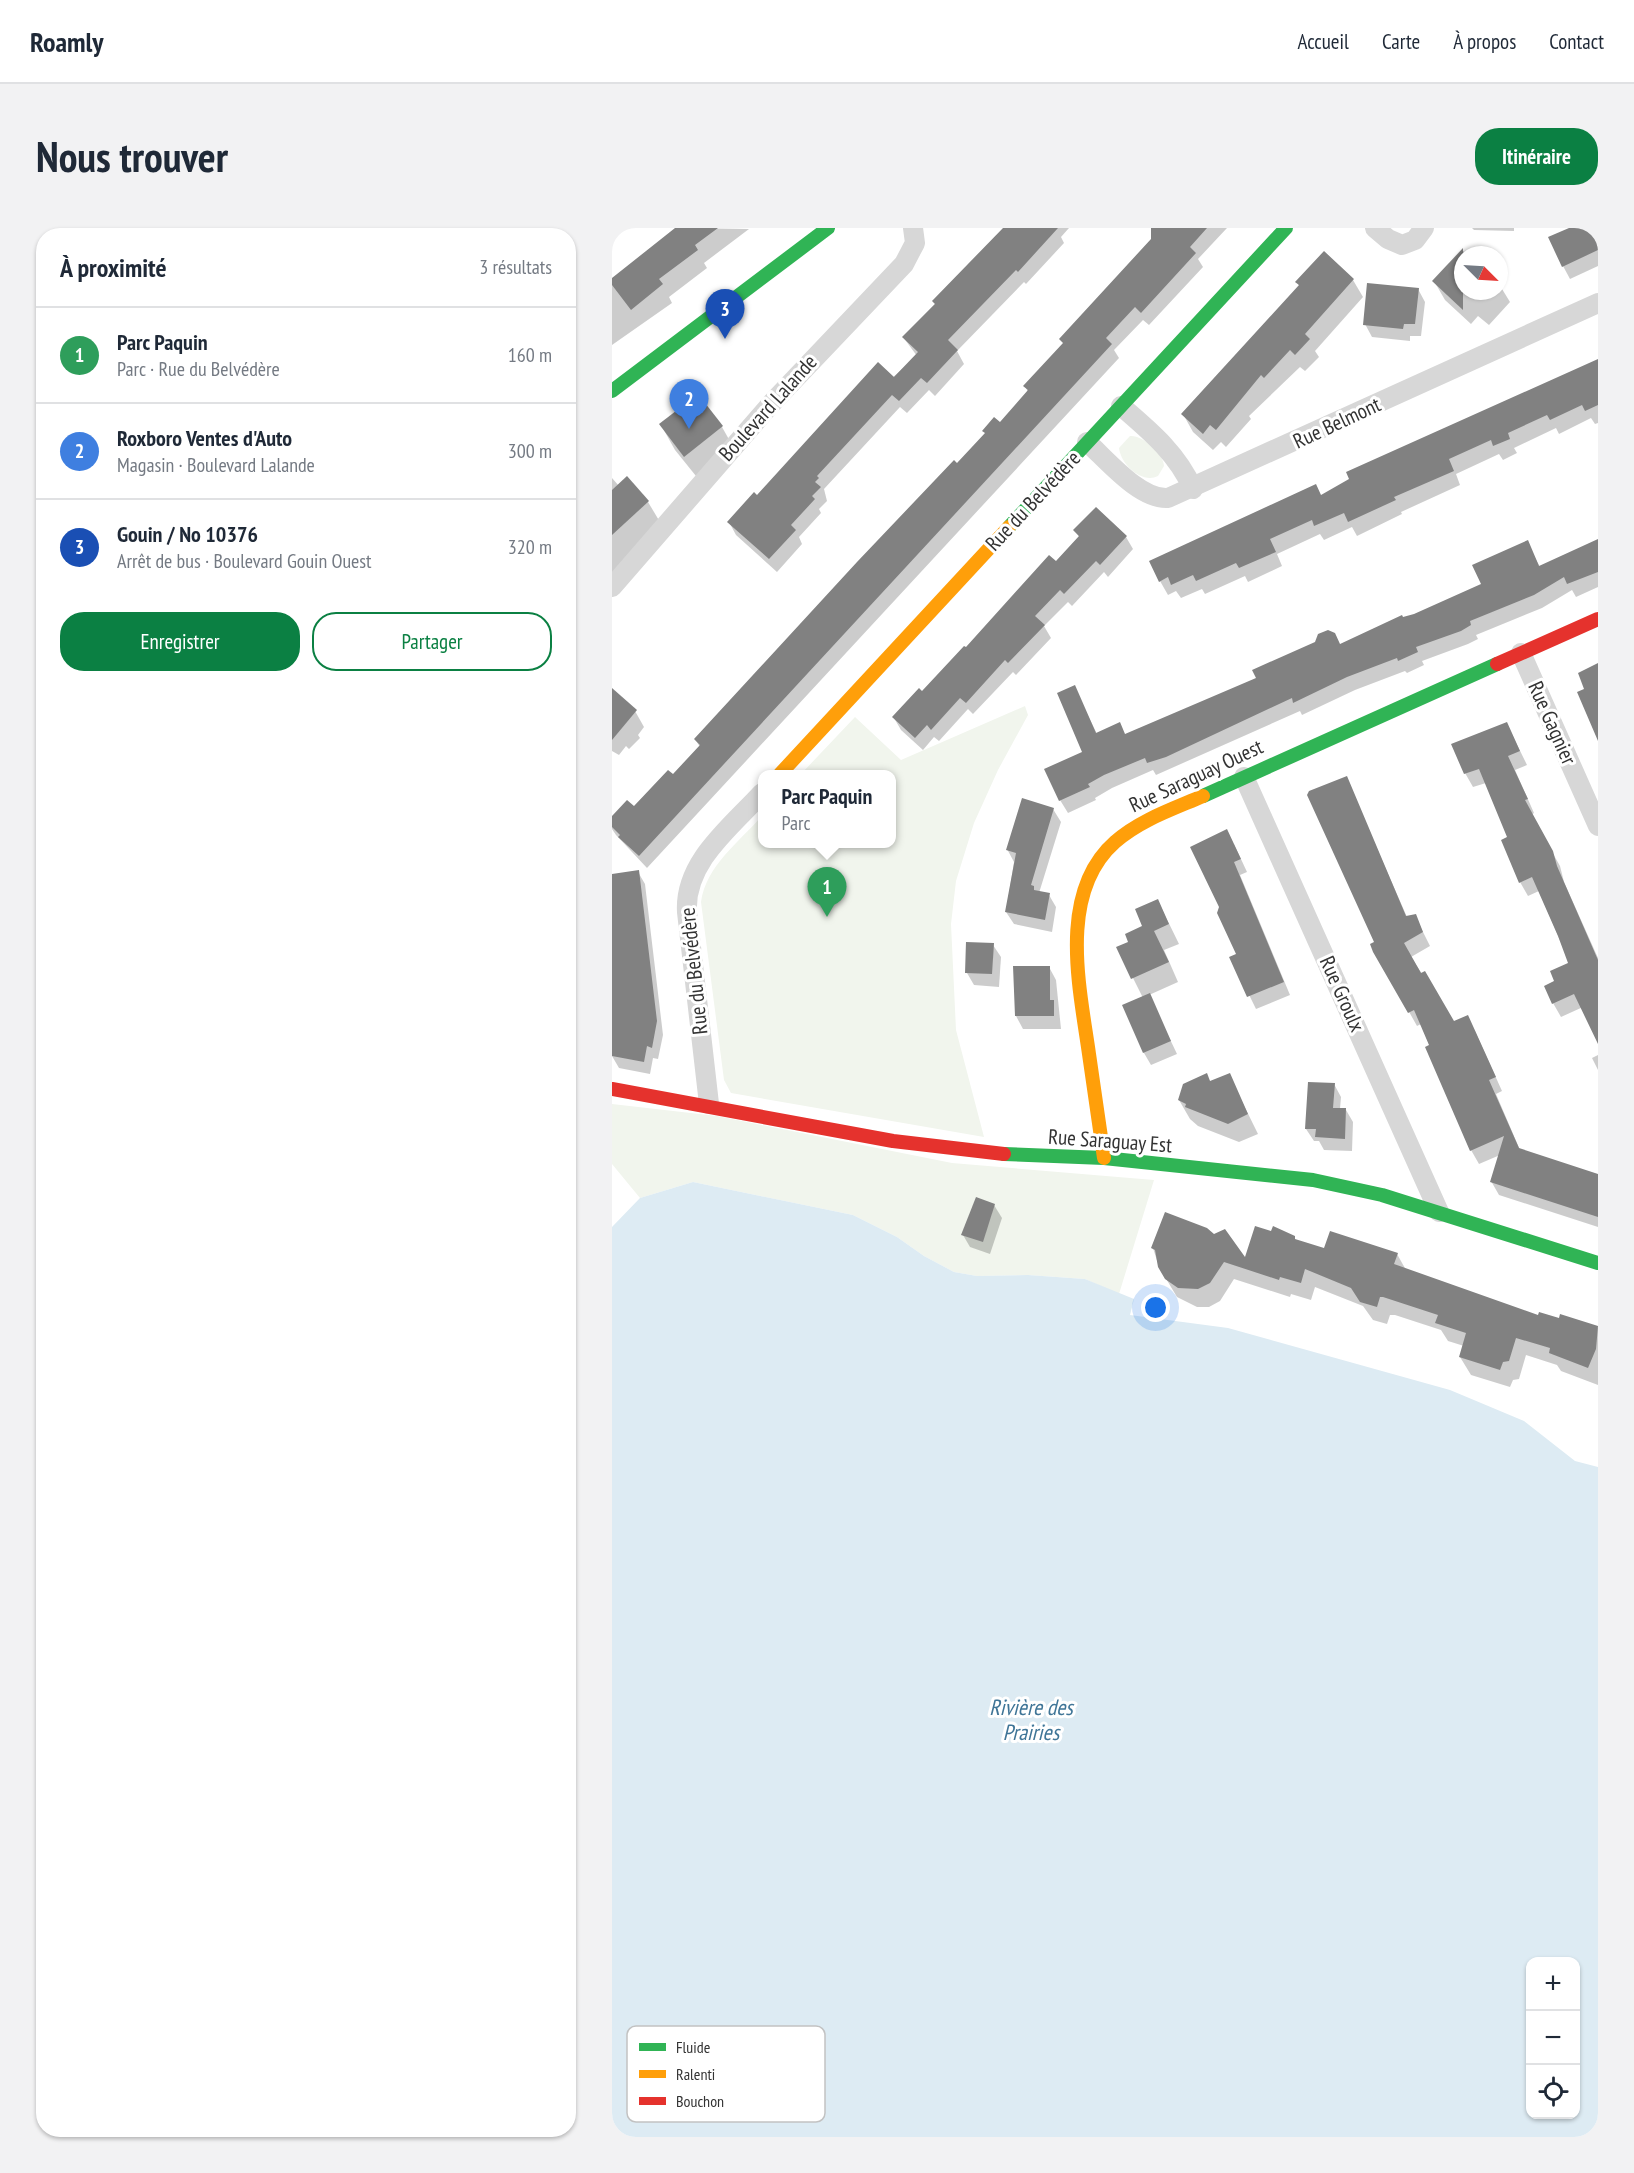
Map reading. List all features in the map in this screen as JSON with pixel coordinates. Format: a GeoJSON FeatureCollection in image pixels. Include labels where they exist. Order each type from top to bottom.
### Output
{"type":"FeatureCollection","features":[{"type":"Feature","properties":{"kind":"street"},"geometry":{"type":"LineString","coordinates":[[612,391],[828,228]]}},
{"type":"Feature","properties":{"kind":"street","name":"Boulevard Lalande"},"geometry":{"type":"LineString","coordinates":[[612,587],[756,420],[904,264],[915,243],[913,228]]}},
{"type":"Feature","properties":{"kind":"street","name":"Rue du Belvédère"},"geometry":{"type":"LineString","coordinates":[[784,770],[1286,228]]}},
{"type":"Feature","properties":{"kind":"street"},"geometry":{"type":"LineString","coordinates":[[1375,228],[1388,239],[1402,245],[1415,240],[1424,228]]}},
{"type":"Feature","properties":{"kind":"street","name":"Rue Belmont"},"geometry":{"type":"LineString","coordinates":[[1087,442],[1151,497],[1168,498],[1193,489],[1598,303]]}},
{"type":"Feature","properties":{"kind":"street"},"geometry":{"type":"LineString","coordinates":[[1121,406],[1169,449],[1193,489]]}},
{"type":"Feature","properties":{"kind":"street","name":"Rue Saraguay Ouest"},"geometry":{"type":"LineString","coordinates":[[1104,1158],[1078,975],[1076,939],[1087,884],[1097,862],[1125,832],[1598,619]]}},
{"type":"Feature","properties":{"kind":"street","name":"Rue Gagnier"},"geometry":{"type":"LineString","coordinates":[[1521,653],[1598,826]]}},
{"type":"Feature","properties":{"kind":"street","name":"Rue Groulx"},"geometry":{"type":"LineString","coordinates":[[1244,777],[1439,1212]]}},
{"type":"Feature","properties":{"kind":"street","name":"Rue du Belvédère"},"geometry":{"type":"LineString","coordinates":[[709,1104],[687,912],[687,889],[692,876],[708,852],[758,797]]}},
{"type":"Feature","properties":{"kind":"street","name":"Rue Saraguay Est"},"geometry":{"type":"LineString","coordinates":[[612,1089],[709,1104],[893,1141],[1009,1155],[1104,1158],[1313,1180],[1382,1195],[1598,1263]]}},
{"type":"Feature","properties":{"kind":"shaded area"},"geometry":{"type":"Polygon","coordinates":[[[1130,436],[1141,438],[1160,456],[1164,466],[1158,476],[1152,478],[1139,475],[1124,461],[1119,448],[1130,436]]]}},
{"type":"Feature","properties":{"kind":"shaded area"},"geometry":{"type":"Polygon","coordinates":[[[1025,706],[1028,715],[998,770],[974,823],[956,881],[951,924],[956,1030],[984,1137],[731,1093],[724,1080],[701,902],[709,877],[725,855],[758,820],[758,848],[896,848],[896,770],[805,770],[855,717],[901,760],[1025,706]]]}},
{"type":"Feature","properties":{"kind":"shaded area"},"geometry":{"type":"Polygon","coordinates":[[[612,1104],[717,1116],[952,1163],[1154,1180],[1119,1294],[1085,1279],[1028,1275],[977,1276],[954,1272],[924,1256],[897,1237],[853,1215],[693,1182],[640,1198],[612,1164],[612,1104]]]}},
{"type":"Feature","properties":{"kind":"water","name":"Rivière des Prairies"},"geometry":{"type":"Polygon","coordinates":[[[693,1182],[853,1215],[897,1237],[924,1256],[954,1272],[977,1276],[1028,1275],[1085,1279],[1134,1299],[1130,1315],[1228,1328],[1450,1390],[1524,1421],[1575,1461],[1598,1467],[1598,2137],[612,2137],[612,1227],[640,1198],[693,1182]]]}},
{"type":"Feature","properties":{"kind":"building"},"geometry":{"type":"Polygon","coordinates":[[[675,228],[718,228],[695,245],[698,250],[659,279],[663,284],[631,310],[612,285],[612,278],[675,228]]]}},
{"type":"Feature","properties":{"kind":"building"},"geometry":{"type":"Polygon","coordinates":[[[1003,228],[1058,228],[1018,272],[1016,270],[948,340],[958,350],[927,383],[921,378],[899,401],[892,395],[817,476],[819,478],[815,482],[821,487],[812,496],[815,499],[791,525],[796,530],[769,559],[727,522],[754,492],[757,495],[878,362],[894,377],[918,352],[902,337],[935,304],[932,301],[1003,228]]]}},
{"type":"Feature","properties":{"kind":"building"},"geometry":{"type":"Polygon","coordinates":[[[1151,228],[1207,228],[1190,247],[1196,253],[1141,313],[1135,307],[1106,338],[1112,344],[639,856],[618,837],[620,835],[612,827],[612,816],[627,800],[634,806],[668,770],[673,774],[700,745],[694,739],[857,562],[954,460],[957,463],[985,433],[982,431],[994,417],[1000,422],[1028,390],[1023,386],[1063,343],[1059,339],[1151,239],[1151,228]]]}},
{"type":"Feature","properties":{"kind":"building"},"geometry":{"type":"Polygon","coordinates":[[[1569,228],[1598,228],[1598,250],[1562,267],[1548,237],[1569,228]]]}},
{"type":"Feature","properties":{"kind":"building"},"geometry":{"type":"Polygon","coordinates":[[[1324,251],[1354,279],[1305,334],[1310,339],[1295,355],[1290,350],[1264,378],[1261,375],[1216,430],[1210,425],[1203,434],[1181,414],[1299,285],[1295,282],[1324,251]]]}},
{"type":"Feature","properties":{"kind":"building"},"geometry":{"type":"Polygon","coordinates":[[[1454,258],[1454,300],[1463,300],[1463,310],[1432,281],[1454,258]]]}},
{"type":"Feature","properties":{"kind":"building"},"geometry":{"type":"Polygon","coordinates":[[[1367,283],[1419,288],[1415,324],[1404,324],[1403,329],[1363,325],[1367,283]]]}},
{"type":"Feature","properties":{"kind":"building"},"geometry":{"type":"Polygon","coordinates":[[[1598,359],[1598,405],[1585,411],[1582,405],[1550,420],[1547,415],[1508,433],[1510,439],[1493,446],[1491,440],[1449,459],[1454,471],[1394,497],[1396,500],[1348,522],[1344,513],[1314,526],[1312,520],[1270,539],[1276,552],[1239,568],[1236,563],[1196,581],[1193,575],[1171,585],[1168,577],[1159,582],[1149,561],[1316,484],[1321,495],[1349,479],[1346,472],[1598,359]]]}},
{"type":"Feature","properties":{"kind":"building"},"geometry":{"type":"Polygon","coordinates":[[[698,394],[723,426],[684,457],[659,424],[698,394]]]}},
{"type":"Feature","properties":{"kind":"building"},"geometry":{"type":"Polygon","coordinates":[[[627,476],[649,501],[612,535],[612,490],[627,476]]]}},
{"type":"Feature","properties":{"kind":"building"},"geometry":{"type":"Polygon","coordinates":[[[1096,507],[1127,536],[1100,565],[1096,561],[1064,594],[1060,590],[1035,616],[1045,625],[1008,663],[1005,660],[966,703],[960,698],[931,730],[927,725],[915,738],[892,717],[919,688],[922,691],[964,646],[966,647],[1049,555],[1056,561],[1079,536],[1073,530],[1096,507]]]}},
{"type":"Feature","properties":{"kind":"building"},"geometry":{"type":"Polygon","coordinates":[[[1598,539],[1598,572],[1567,584],[1564,577],[1534,595],[1470,621],[1471,625],[1461,631],[1416,647],[1418,652],[1398,661],[1397,658],[1347,677],[1293,703],[1292,698],[1166,757],[1147,763],[1145,758],[1104,775],[1088,784],[1090,787],[1059,801],[1044,769],[1082,752],[1057,693],[1075,685],[1096,733],[1120,722],[1125,734],[1256,678],[1252,670],[1315,642],[1318,634],[1328,630],[1335,633],[1340,644],[1402,615],[1403,617],[1414,614],[1481,584],[1472,565],[1528,540],[1539,566],[1598,539]]]}},
{"type":"Feature","properties":{"kind":"building"},"geometry":{"type":"Polygon","coordinates":[[[1598,663],[1598,741],[1577,692],[1584,689],[1578,673],[1598,663]]]}},
{"type":"Feature","properties":{"kind":"building"},"geometry":{"type":"Polygon","coordinates":[[[612,688],[637,710],[612,740],[612,688]]]}},
{"type":"Feature","properties":{"kind":"building"},"geometry":{"type":"Polygon","coordinates":[[[1507,722],[1520,751],[1508,756],[1528,799],[1525,800],[1553,851],[1557,866],[1598,960],[1598,1044],[1574,994],[1552,1004],[1544,986],[1554,981],[1550,971],[1568,963],[1558,936],[1532,877],[1519,883],[1501,840],[1507,837],[1479,769],[1464,774],[1451,744],[1507,722]]]}},
{"type":"Feature","properties":{"kind":"building"},"geometry":{"type":"Polygon","coordinates":[[[1347,776],[1406,916],[1416,914],[1423,932],[1404,943],[1421,973],[1425,971],[1454,1021],[1468,1015],[1496,1077],[1489,1080],[1519,1148],[1598,1174],[1598,1217],[1490,1182],[1504,1136],[1470,1151],[1425,1047],[1429,1045],[1414,1010],[1408,1013],[1373,952],[1370,944],[1374,942],[1307,795],[1309,791],[1347,776]]]}},
{"type":"Feature","properties":{"kind":"building"},"geometry":{"type":"Polygon","coordinates":[[[1022,798],[1054,808],[1031,885],[1034,886],[1034,890],[1050,893],[1045,920],[1005,912],[1016,853],[1006,850],[1022,798]]]}},
{"type":"Feature","properties":{"kind":"building"},"geometry":{"type":"Polygon","coordinates":[[[1227,829],[1241,859],[1234,862],[1284,982],[1247,997],[1229,957],[1236,954],[1217,913],[1219,907],[1190,847],[1227,829]]]}},
{"type":"Feature","properties":{"kind":"building"},"geometry":{"type":"Polygon","coordinates":[[[639,870],[657,1021],[652,1048],[647,1046],[644,1062],[612,1056],[612,874],[639,870]]]}},
{"type":"Feature","properties":{"kind":"building"},"geometry":{"type":"Polygon","coordinates":[[[1158,899],[1169,924],[1154,931],[1169,962],[1131,979],[1116,947],[1128,942],[1125,934],[1142,926],[1135,909],[1158,899]]]}},
{"type":"Feature","properties":{"kind":"building"},"geometry":{"type":"Polygon","coordinates":[[[966,942],[994,943],[992,974],[965,973],[966,942]]]}},
{"type":"Feature","properties":{"kind":"building"},"geometry":{"type":"Polygon","coordinates":[[[1013,966],[1050,966],[1050,1000],[1054,1000],[1054,1016],[1015,1016],[1013,966]]]}},
{"type":"Feature","properties":{"kind":"building"},"geometry":{"type":"Polygon","coordinates":[[[1150,993],[1171,1041],[1143,1053],[1122,1005],[1150,993]]]}},
{"type":"Feature","properties":{"kind":"building"},"geometry":{"type":"Polygon","coordinates":[[[1207,1073],[1210,1081],[1230,1073],[1248,1114],[1228,1124],[1185,1107],[1186,1104],[1178,1100],[1183,1084],[1207,1073]]]}},
{"type":"Feature","properties":{"kind":"building"},"geometry":{"type":"Polygon","coordinates":[[[1308,1082],[1335,1083],[1333,1108],[1346,1108],[1345,1139],[1315,1137],[1316,1129],[1305,1129],[1308,1082]]]}},
{"type":"Feature","properties":{"kind":"building"},"geometry":{"type":"Polygon","coordinates":[[[976,1197],[995,1204],[983,1242],[961,1235],[976,1197]]]}},
{"type":"Feature","properties":{"kind":"building"},"geometry":{"type":"Polygon","coordinates":[[[1165,1212],[1207,1228],[1214,1234],[1225,1229],[1245,1257],[1255,1226],[1271,1231],[1273,1226],[1295,1236],[1295,1239],[1324,1248],[1330,1231],[1398,1253],[1394,1264],[1538,1315],[1539,1312],[1559,1318],[1560,1314],[1598,1326],[1596,1349],[1588,1368],[1549,1353],[1550,1348],[1516,1338],[1509,1361],[1503,1362],[1500,1370],[1459,1357],[1466,1333],[1435,1323],[1438,1315],[1383,1297],[1380,1297],[1377,1307],[1360,1302],[1351,1288],[1305,1269],[1301,1283],[1280,1277],[1279,1280],[1224,1262],[1210,1283],[1198,1289],[1178,1288],[1165,1279],[1158,1267],[1155,1250],[1151,1248],[1165,1212]]]}},
{"type":"Feature","properties":{"kind":"traffic: fast"},"geometry":{"type":"LineString","coordinates":[[612,391],[828,228]]}},
{"type":"Feature","properties":{"kind":"traffic: fast"},"geometry":{"type":"LineString","coordinates":[[1009,527],[1286,228]]}},
{"type":"Feature","properties":{"kind":"traffic: fast"},"geometry":{"type":"LineString","coordinates":[[1203,796],[1497,664]]}},
{"type":"Feature","properties":{"kind":"traffic: fast"},"geometry":{"type":"LineString","coordinates":[[1004,1154],[1104,1158],[1313,1180],[1382,1195],[1598,1263]]}},
{"type":"Feature","properties":{"kind":"traffic: slow"},"geometry":{"type":"LineString","coordinates":[[784,770],[1009,527]]}},
{"type":"Feature","properties":{"kind":"traffic: slow"},"geometry":{"type":"LineString","coordinates":[[1104,1158],[1078,972],[1079,914],[1085,888],[1097,863],[1125,834],[1157,816],[1203,796]]}},
{"type":"Feature","properties":{"kind":"traffic: jam"},"geometry":{"type":"LineString","coordinates":[[1497,664],[1598,619]]}},
{"type":"Feature","properties":{"kind":"traffic: jam"},"geometry":{"type":"LineString","coordinates":[[612,1089],[893,1141],[1004,1154]]}},
{"type":"Feature","properties":{"kind":"place","name":"Gouin / No 10376"},"geometry":{"type":"Point","coordinates":[725,339]}},
{"type":"Feature","properties":{"kind":"place","name":"Roxboro Ventes d'Auto"},"geometry":{"type":"Point","coordinates":[689,429]}},
{"type":"Feature","properties":{"kind":"place","name":"Parc Paquin"},"geometry":{"type":"Point","coordinates":[827,917]}}]}
